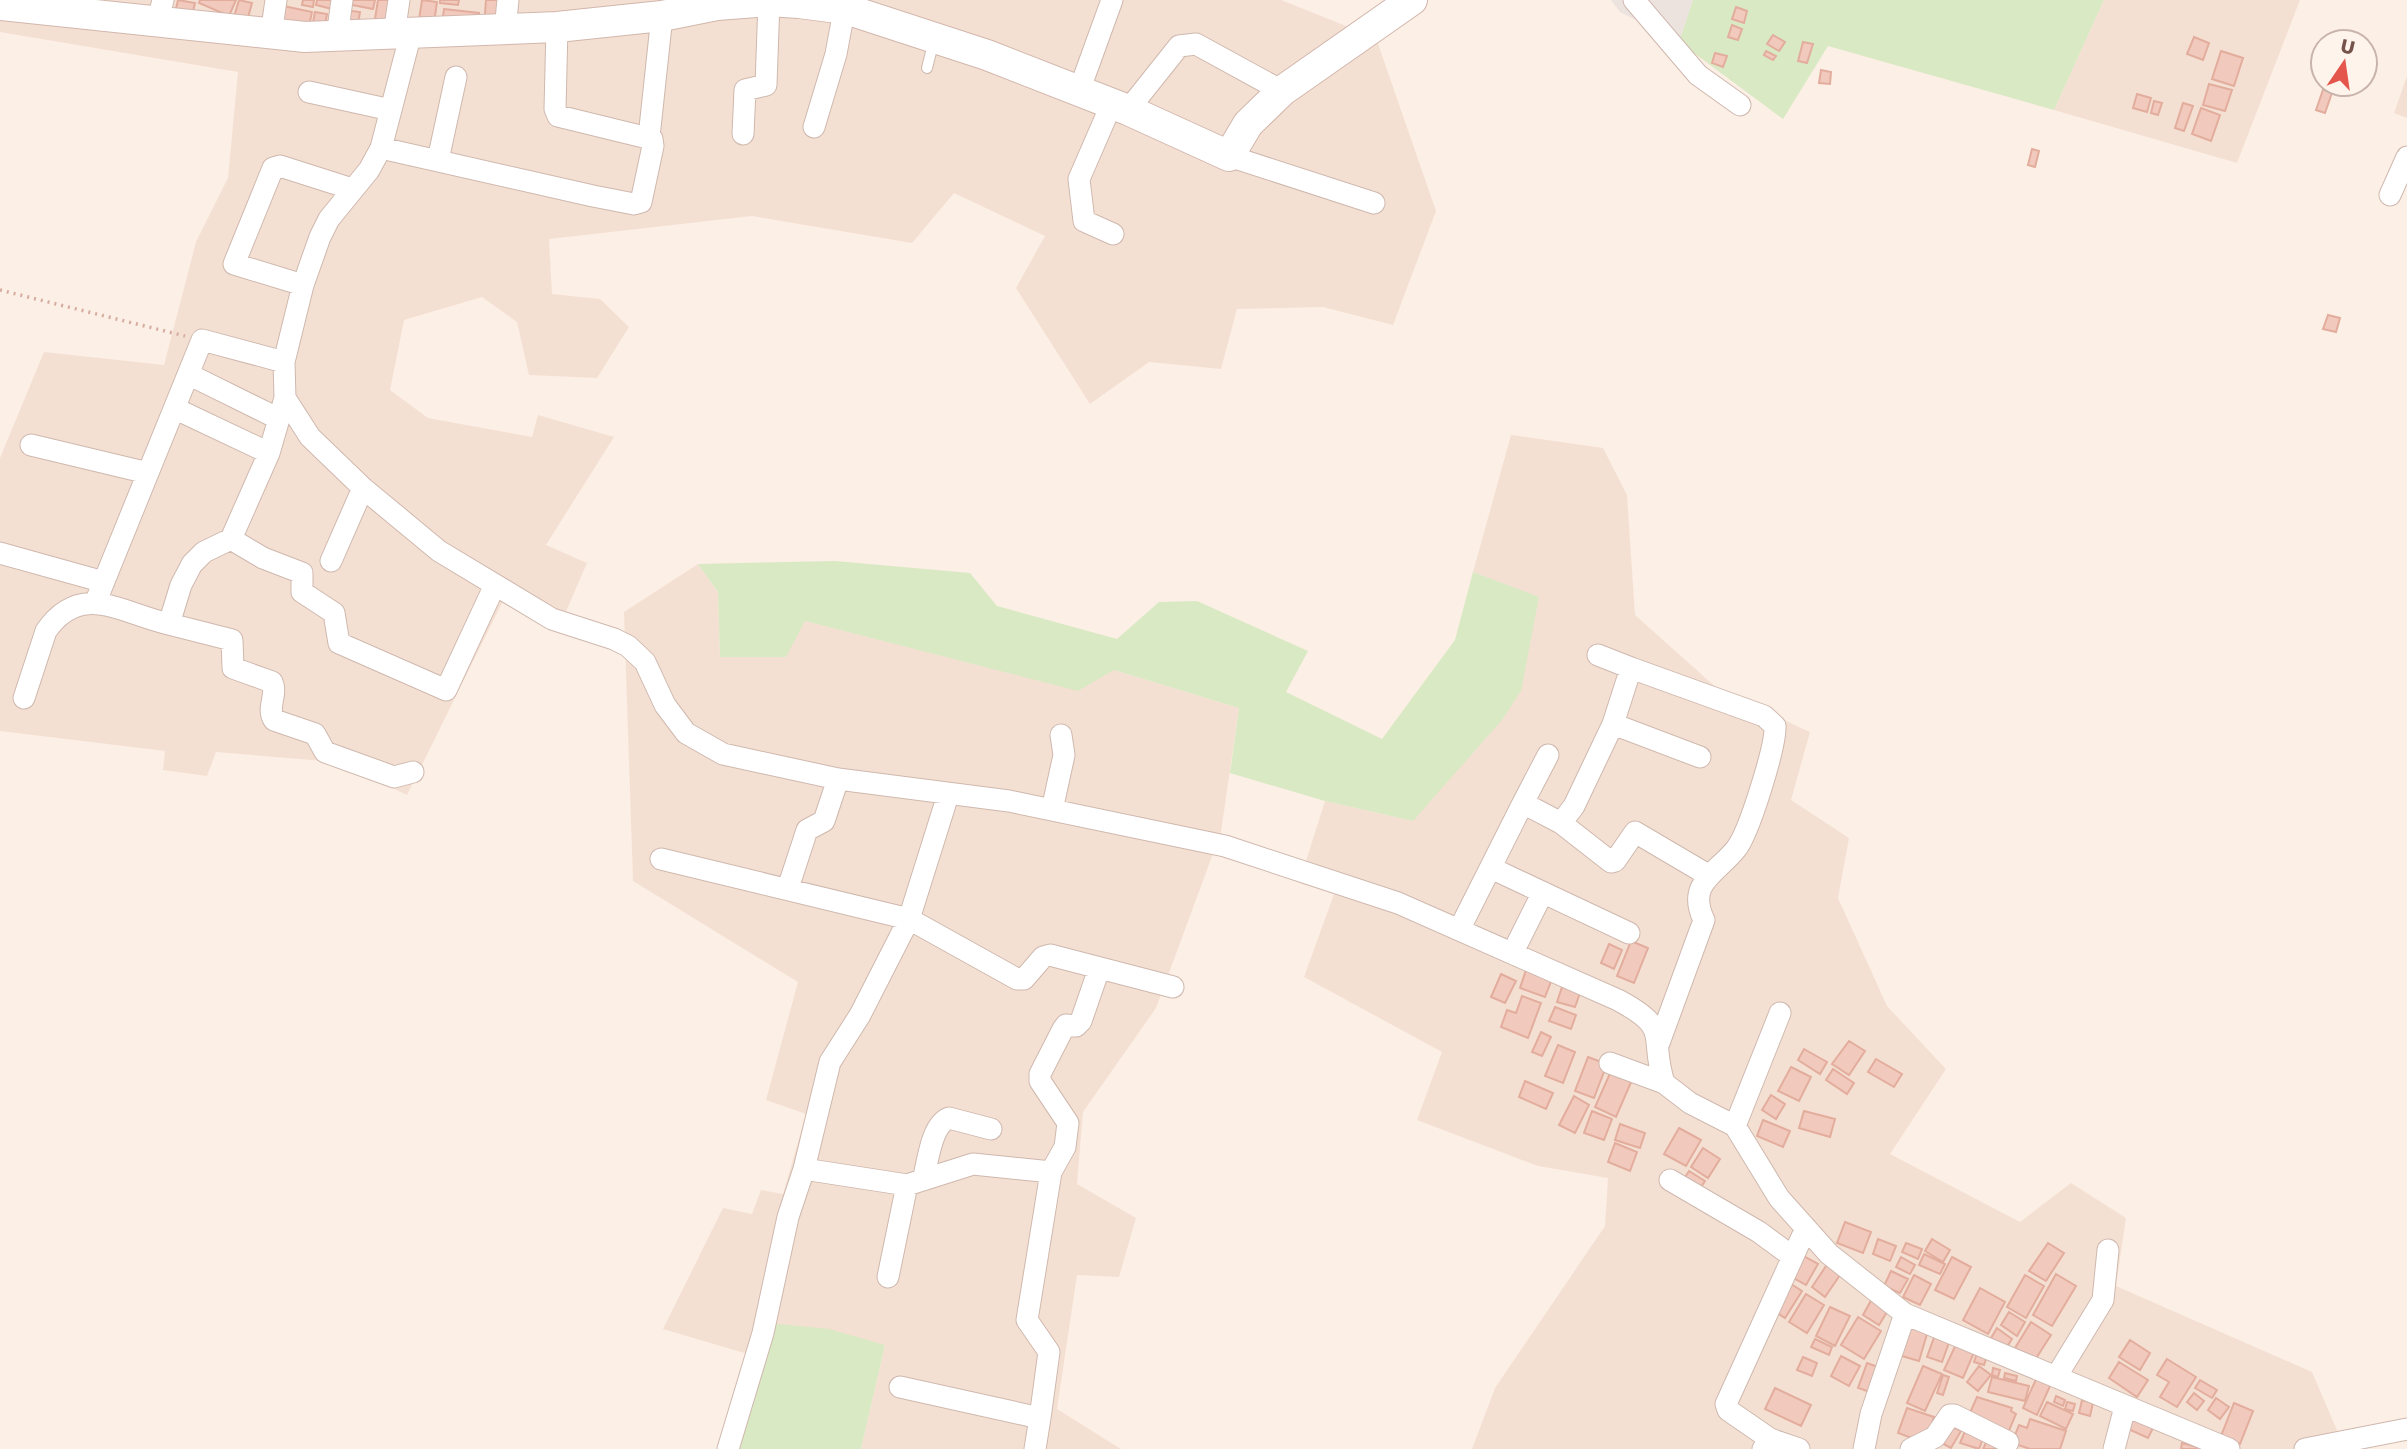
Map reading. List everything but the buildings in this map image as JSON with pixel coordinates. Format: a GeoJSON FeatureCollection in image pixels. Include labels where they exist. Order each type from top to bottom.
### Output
{"type":"FeatureCollection","features":[{"type":"Feature","properties":{"kind":"street"},"geometry":{"type":"LineString","coordinates":[[271,35],[276,0]]}},
{"type":"Feature","properties":{"kind":"street"},"geometry":{"type":"LineString","coordinates":[[337,37],[342,0]]}},
{"type":"Feature","properties":{"kind":"street"},"geometry":{"type":"LineString","coordinates":[[169,624],[181,585],[192,564],[204,552],[231,539],[268,453],[285,398],[285,362],[303,285],[329,219],[369,170],[381,148],[391,110],[403,34],[399,0]]}},
{"type":"Feature","properties":{"kind":"street"},"geometry":{"type":"LineString","coordinates":[[505,30],[508,0]]}},
{"type":"Feature","properties":{"kind":"street"},"geometry":{"type":"LineString","coordinates":[[1079,91],[1112,0]]}},
{"type":"Feature","properties":{"kind":"street"},"geometry":{"type":"LineString","coordinates":[[1229,156],[1248,124],[1282,91],[1412,0]]}},
{"type":"Feature","properties":{"kind":"street"},"geometry":{"type":"LineString","coordinates":[[1634,0],[1698,75],[1740,105]]}},
{"type":"Feature","properties":{"kind":"street"},"geometry":{"type":"LineString","coordinates":[[743,134],[745,90],[766,85],[760,1]]}},
{"type":"Feature","properties":{"kind":"street"},"geometry":{"type":"LineString","coordinates":[[0,5],[161,10],[271,35],[337,37],[557,27],[662,16],[717,5],[760,1],[846,5],[931,54],[987,55],[1120,106],[1229,156],[1374,203]]}},
{"type":"Feature","properties":{"kind":"street"},"geometry":{"type":"LineString","coordinates":[[814,127],[846,5]]}},
{"type":"Feature","properties":{"kind":"street"},"geometry":{"type":"LineString","coordinates":[[381,148],[504,177],[638,204],[644,198],[653,146],[649,137],[662,16]]}},
{"type":"Feature","properties":{"kind":"street"},"geometry":{"type":"LineString","coordinates":[[557,27],[555,109],[558,116],[649,137]]}},
{"type":"Feature","properties":{"kind":"street"},"geometry":{"type":"LineString","coordinates":[[1113,234],[1084,221],[1079,179],[1120,106],[1173,52],[1188,43],[1196,44],[1282,91]]}},
{"type":"Feature","properties":{"kind":"street"},"geometry":{"type":"LineString","coordinates":[[438,160],[456,77]]}},
{"type":"Feature","properties":{"kind":"street"},"geometry":{"type":"LineString","coordinates":[[309,92],[391,110]]}},
{"type":"Feature","properties":{"kind":"street"},"geometry":{"type":"LineString","coordinates":[[2390,195],[2407,157]]}},
{"type":"Feature","properties":{"kind":"street"},"geometry":{"type":"LineString","coordinates":[[303,285],[234,264],[273,168],[280,166],[352,189]]}},
{"type":"Feature","properties":{"kind":"street"},"geometry":{"type":"LineString","coordinates":[[24,698],[51,623],[100,592],[202,340],[285,362]]}},
{"type":"Feature","properties":{"kind":"street"},"geometry":{"type":"LineString","coordinates":[[190,375],[279,419]]}},
{"type":"Feature","properties":{"kind":"street"},"geometry":{"type":"LineString","coordinates":[[285,398],[310,437],[363,488],[439,551],[491,585],[552,619],[628,646],[645,662],[665,705],[686,733],[723,754],[745,761],[838,779],[1009,802],[1225,846],[1342,883],[1460,928],[1636,1010],[1654,1025],[1664,1083]]}},
{"type":"Feature","properties":{"kind":"street"},"geometry":{"type":"LineString","coordinates":[[176,409],[268,453]]}},
{"type":"Feature","properties":{"kind":"street"},"geometry":{"type":"LineString","coordinates":[[31,445],[148,473]]}},
{"type":"Feature","properties":{"kind":"street"},"geometry":{"type":"LineString","coordinates":[[331,561],[363,488]]}},
{"type":"Feature","properties":{"kind":"street"},"geometry":{"type":"LineString","coordinates":[[231,539],[263,558],[302,573],[302,592],[334,613],[339,643],[446,690],[491,585]]}},
{"type":"Feature","properties":{"kind":"street"},"geometry":{"type":"LineString","coordinates":[[0,552],[100,592],[169,624],[232,640],[233,668],[272,682],[270,709],[274,720],[315,734],[325,752],[394,777],[414,772]]}},
{"type":"Feature","properties":{"kind":"street"},"geometry":{"type":"LineString","coordinates":[[1598,655],[1764,716],[1775,726],[1772,745],[1745,832],[1736,849],[1709,875],[1699,893],[1698,908],[1704,920],[1659,1043]]}},
{"type":"Feature","properties":{"kind":"street"},"geometry":{"type":"LineString","coordinates":[[1561,823],[1574,806],[1613,724],[1631,667]]}},
{"type":"Feature","properties":{"kind":"street"},"geometry":{"type":"LineString","coordinates":[[1613,724],[1700,757]]}},
{"type":"Feature","properties":{"kind":"street"},"geometry":{"type":"LineString","coordinates":[[1052,810],[1063,763],[1061,735]]}},
{"type":"Feature","properties":{"kind":"street"},"geometry":{"type":"LineString","coordinates":[[1460,928],[1548,755]]}},
{"type":"Feature","properties":{"kind":"street"},"geometry":{"type":"LineString","coordinates":[[788,888],[807,830],[824,821],[838,779]]}},
{"type":"Feature","properties":{"kind":"street"},"geometry":{"type":"LineString","coordinates":[[728,1449],[763,1333],[788,1217],[804,1169],[830,1062],[860,1015],[909,919],[948,795]]}},
{"type":"Feature","properties":{"kind":"street"},"geometry":{"type":"LineString","coordinates":[[1523,803],[1561,823],[1611,862],[1615,861],[1635,832],[1709,875]]}},
{"type":"Feature","properties":{"kind":"street"},"geometry":{"type":"LineString","coordinates":[[660,859],[909,919],[1017,979],[1024,979],[1046,955],[1173,987]]}},
{"type":"Feature","properties":{"kind":"street"},"geometry":{"type":"LineString","coordinates":[[1491,868],[1629,933]]}},
{"type":"Feature","properties":{"kind":"street"},"geometry":{"type":"LineString","coordinates":[[1513,952],[1542,894]]}},
{"type":"Feature","properties":{"kind":"street"},"geometry":{"type":"LineString","coordinates":[[1035,1449],[1049,1352],[1027,1320],[1051,1172],[1065,1147],[1068,1124],[1043,1087],[1040,1074],[1063,1029],[1081,1021],[1099,969]]}},
{"type":"Feature","properties":{"kind":"street"},"geometry":{"type":"LineString","coordinates":[[1735,1126],[1780,1013]]}},
{"type":"Feature","properties":{"kind":"street"},"geometry":{"type":"LineString","coordinates":[[1610,1063],[1664,1083],[1690,1103],[1735,1126],[1779,1198],[1806,1228],[1849,1272],[1906,1314],[2229,1449]]}},
{"type":"Feature","properties":{"kind":"street"},"geometry":{"type":"LineString","coordinates":[[888,1277],[915,1182],[936,1130],[943,1120],[949,1118],[991,1129]]}},
{"type":"Feature","properties":{"kind":"street"},"geometry":{"type":"LineString","coordinates":[[804,1169],[915,1182],[973,1164],[1051,1172]]}},
{"type":"Feature","properties":{"kind":"street"},"geometry":{"type":"LineString","coordinates":[[1670,1180],[1759,1232],[1793,1257]]}},
{"type":"Feature","properties":{"kind":"street"},"geometry":{"type":"LineString","coordinates":[[1799,1449],[1766,1444],[1728,1410],[1726,1404],[1806,1228]]}},
{"type":"Feature","properties":{"kind":"street"},"geometry":{"type":"LineString","coordinates":[[2056,1377],[2103,1300],[2108,1250]]}},
{"type":"Feature","properties":{"kind":"street"},"geometry":{"type":"LineString","coordinates":[[1864,1449],[1871,1414],[1906,1314]]}},
{"type":"Feature","properties":{"kind":"street"},"geometry":{"type":"LineString","coordinates":[[900,1387],[1040,1418]]}},
{"type":"Feature","properties":{"kind":"street"},"geometry":{"type":"LineString","coordinates":[[2114,1449],[2124,1407]]}},
{"type":"Feature","properties":{"kind":"street"},"geometry":{"type":"LineString","coordinates":[[1911,1449],[1935,1437],[1950,1415],[2008,1442]]}},
{"type":"Feature","properties":{"kind":"street"},"geometry":{"type":"LineString","coordinates":[[2305,1449],[2407,1429]]}},
{"type":"Feature","properties":{"kind":"path"},"geometry":{"type":"LineString","coordinates":[[0,290],[202,340]]}},
{"type":"Feature","properties":{"kind":"shaded area"},"geometry":{"type":"Polygon","coordinates":[[[0,0],[1281,0],[1376,38],[1436,211],[1393,325],[1323,307],[1237,309],[1221,369],[1149,362],[1090,404],[1016,288],[1045,236],[954,193],[912,243],[752,216],[549,239],[552,294],[600,299],[629,327],[597,378],[529,375],[517,322],[482,297],[404,320],[390,390],[428,418],[532,437],[538,415],[614,437],[546,545],[587,563],[558,630],[504,599],[407,795],[336,762],[216,752],[207,776],[163,770],[165,751],[0,731],[0,458],[44,352],[164,365],[196,242],[228,178],[238,72],[0,32],[0,0]]]}},
{"type":"Feature","properties":{"kind":"shaded area"},"geometry":{"type":"Polygon","coordinates":[[[1611,0],[1693,0],[1679,42],[1620,12],[1611,0]]]}},
{"type":"Feature","properties":{"kind":"shaded area"},"geometry":{"type":"Polygon","coordinates":[[[2104,0],[2300,0],[2237,163],[2054,110],[2104,0]]]}},
{"type":"Feature","properties":{"kind":"shaded area"},"geometry":{"type":"Polygon","coordinates":[[[2407,76],[2407,118],[2394,113],[2407,76]]]}},
{"type":"Feature","properties":{"kind":"shaded area"},"geometry":{"type":"Polygon","coordinates":[[[1511,435],[1603,448],[1627,495],[1635,615],[1719,690],[1810,732],[1791,800],[1849,838],[1838,898],[1887,1006],[1946,1069],[1890,1154],[2020,1222],[2071,1183],[2126,1218],[2116,1286],[2312,1372],[2345,1449],[1472,1449],[1495,1388],[1605,1226],[1608,1178],[1538,1166],[1417,1120],[1442,1052],[1304,977],[1334,894],[1299,883],[1325,801],[1413,821],[1539,598],[1473,572],[1511,435]]]}},
{"type":"Feature","properties":{"kind":"shaded area"},"geometry":{"type":"Polygon","coordinates":[[[698,564],[718,592],[720,657],[805,621],[1078,690],[1114,670],[1239,708],[1221,832],[1156,1008],[1083,1112],[1077,1184],[1136,1218],[1119,1277],[1077,1275],[1057,1409],[1121,1449],[861,1449],[885,1345],[758,1357],[663,1329],[723,1208],[752,1214],[761,1190],[783,1194],[806,1114],[766,1100],[798,982],[633,881],[624,612],[698,564]]]}},
{"type":"Feature","properties":{"kind":"green space"},"geometry":{"type":"Polygon","coordinates":[[[1693,0],[2104,0],[2054,110],[1828,46],[1783,119],[1679,42],[1693,0]]]}},
{"type":"Feature","properties":{"kind":"green space"},"geometry":{"type":"Polygon","coordinates":[[[835,561],[970,573],[997,606],[1117,639],[1159,602],[1197,601],[1308,651],[1286,692],[1382,739],[1455,640],[1473,572],[1539,597],[1521,691],[1502,720],[1413,821],[1325,801],[1230,773],[1239,708],[1114,670],[1078,691],[805,621],[786,657],[720,657],[718,592],[698,564],[835,561]]]}},
{"type":"Feature","properties":{"kind":"green space"},"geometry":{"type":"Polygon","coordinates":[[[769,1323],[829,1329],[885,1345],[861,1449],[736,1449],[769,1323]]]}}]}
